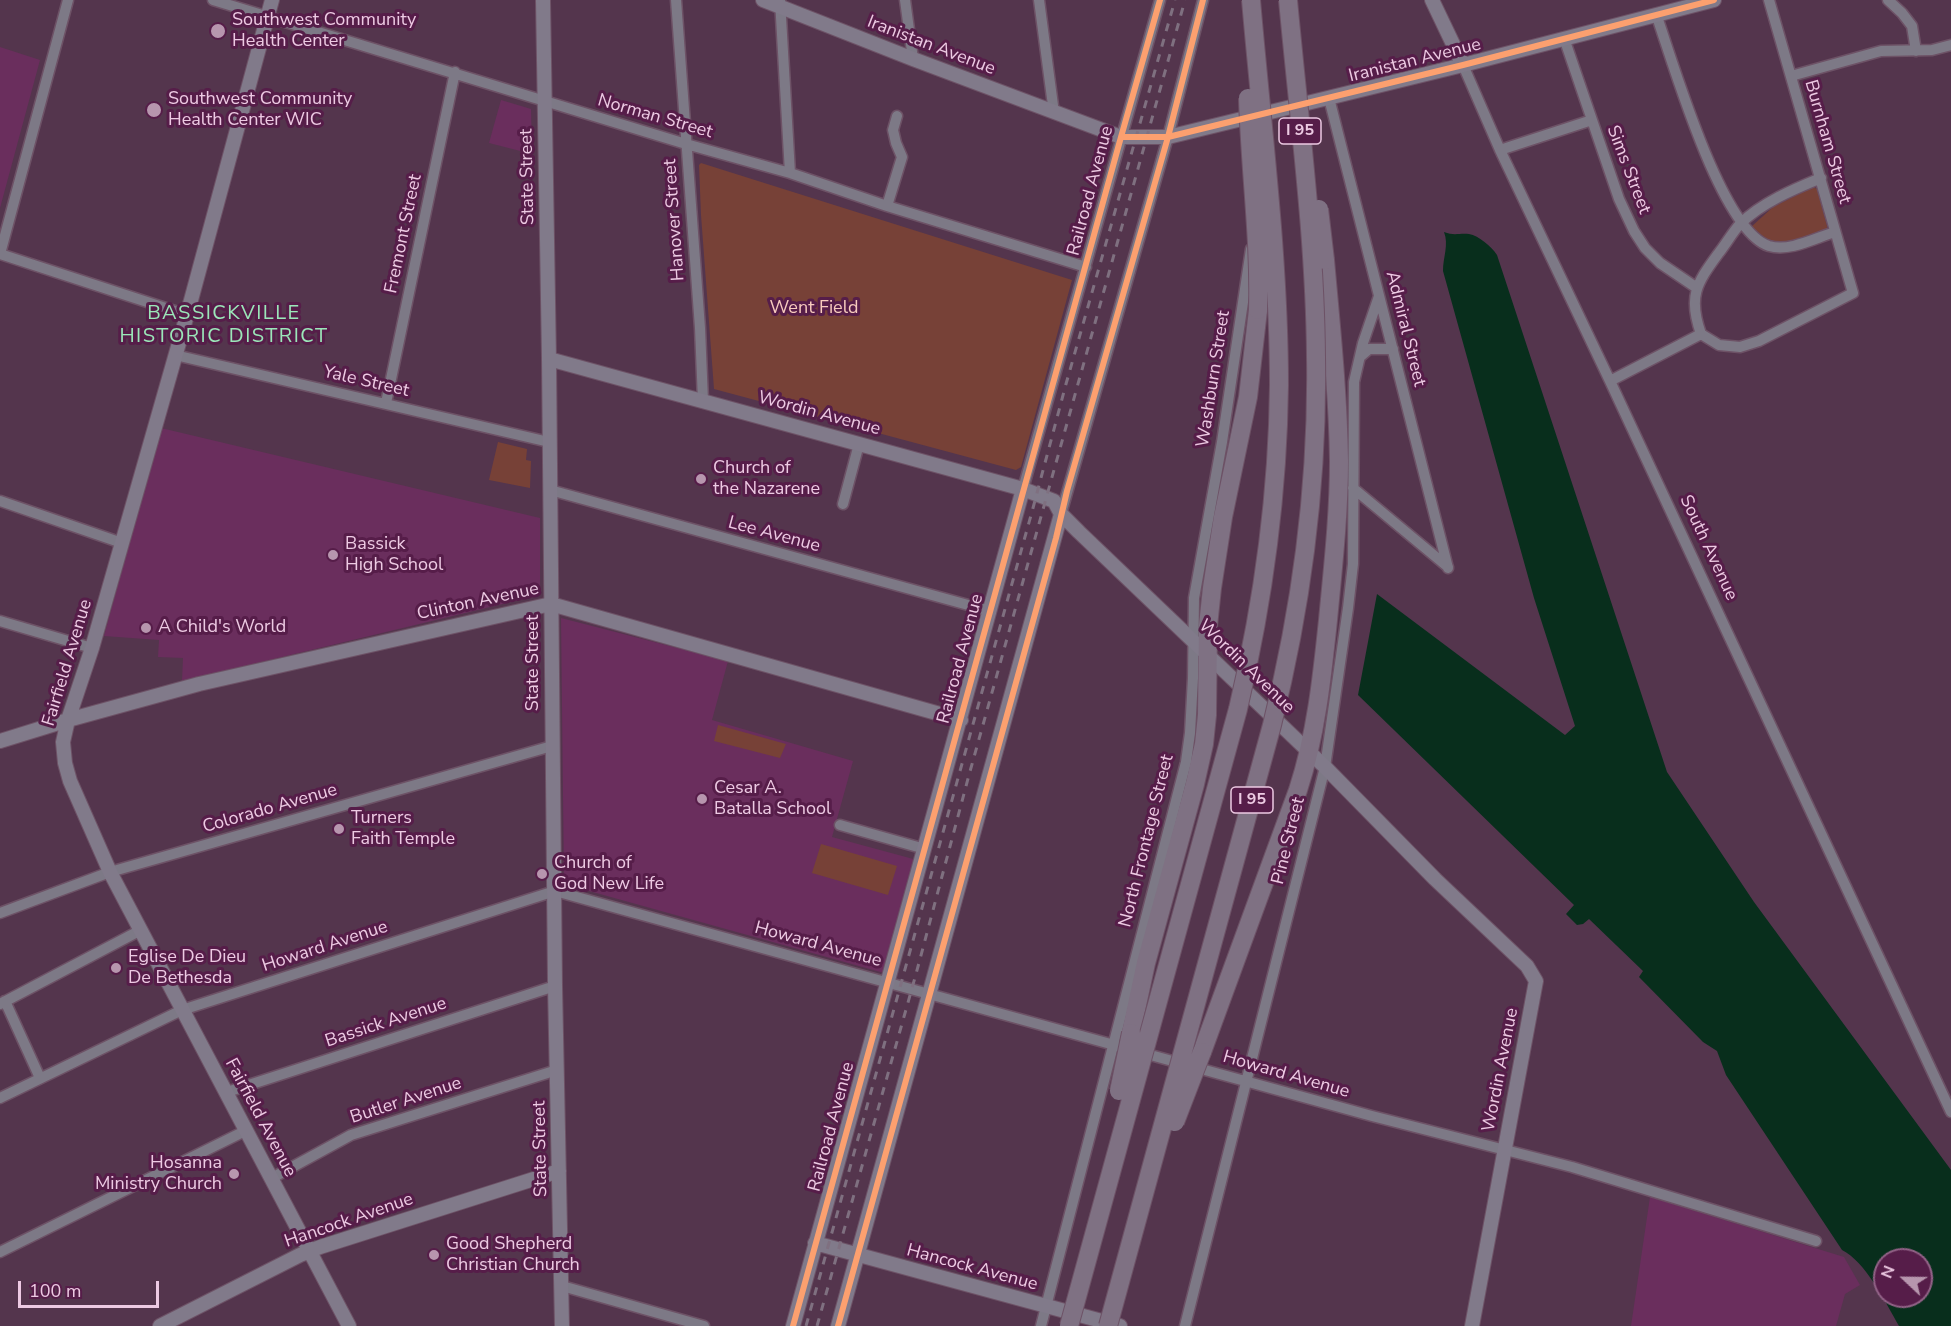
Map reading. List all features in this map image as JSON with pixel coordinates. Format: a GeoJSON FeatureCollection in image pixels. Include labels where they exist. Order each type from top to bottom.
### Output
{"type":"FeatureCollection","features":[{"type":"Feature","properties":{"kind":"highway"},"geometry":{"type":"LineString","coordinates":[[1130,1110],[1119,1090],[1146,963],[1202,757],[1207,715],[1200,649],[1248,397],[1258,310],[1258,252],[1249,123],[1249,0]]}},
{"type":"Feature","properties":{"kind":"highway","name":"I 95"},"geometry":{"type":"LineString","coordinates":[[1069,1326],[1238,709],[1256,622],[1271,523],[1278,421],[1278,322],[1274,253],[1249,0]]}},
{"type":"Feature","properties":{"kind":"highway"},"geometry":{"type":"LineString","coordinates":[[1146,1190],[1202,1052],[1298,790],[1310,753],[1317,718],[1338,497],[1337,394],[1325,260],[1289,0]]}},
{"type":"Feature","properties":{"kind":"highway","name":"I 95"},"geometry":{"type":"LineString","coordinates":[[1108,1326],[1275,716],[1304,560],[1315,428],[1316,327],[1289,0]]}},
{"type":"Feature","properties":{"kind":"street"},"geometry":{"type":"LineString","coordinates":[[68,0],[0,254],[186,315]]}},
{"type":"Feature","properties":{"kind":"street","name":"Norman Street"},"geometry":{"type":"LineString","coordinates":[[213,0],[686,144],[790,173],[887,206],[1086,267]]}},
{"type":"Feature","properties":{"kind":"street","name":"Fairfield Avenue"},"geometry":{"type":"LineString","coordinates":[[272,0],[175,355],[63,742],[67,772],[110,872],[139,931],[227,1092],[349,1326]]}},
{"type":"Feature","properties":{"kind":"street","name":"State Street"},"geometry":{"type":"LineString","coordinates":[[543,0],[555,986],[562,1326]]}},
{"type":"Feature","properties":{"kind":"street","name":"Hanover Street"},"geometry":{"type":"LineString","coordinates":[[676,0],[700,328],[703,401]]}},
{"type":"Feature","properties":{"kind":"street","name":"Iranistan Avenue"},"geometry":{"type":"LineString","coordinates":[[763,0],[780,3],[913,59],[1121,137],[1168,137],[1246,119],[1714,0]]}},
{"type":"Feature","properties":{"kind":"street"},"geometry":{"type":"LineString","coordinates":[[905,0],[913,59]]}},
{"type":"Feature","properties":{"kind":"street"},"geometry":{"type":"LineString","coordinates":[[1039,0],[1054,113]]}},
{"type":"Feature","properties":{"kind":"street","name":"Railroad Avenue"},"geometry":{"type":"LineString","coordinates":[[793,1326],[1160,0]]}},
{"type":"Feature","properties":{"kind":"street"},"geometry":{"type":"LineString","coordinates":[[838,1326],[1061,514],[1168,137],[1203,0]]}},
{"type":"Feature","properties":{"kind":"street","name":"South Avenue"},"geometry":{"type":"LineString","coordinates":[[1432,0],[1500,150],[1951,1112]]}},
{"type":"Feature","properties":{"kind":"street","name":"Burnham Street"},"geometry":{"type":"LineString","coordinates":[[1701,334],[1719,345],[1740,348],[1759,341],[1853,293],[1769,0]]}},
{"type":"Feature","properties":{"kind":"street"},"geometry":{"type":"LineString","coordinates":[[1888,0],[1902,12],[1912,26],[1916,51]]}},
{"type":"Feature","properties":{"kind":"street"},"geometry":{"type":"LineString","coordinates":[[780,3],[790,173]]}},
{"type":"Feature","properties":{"kind":"street"},"geometry":{"type":"LineString","coordinates":[[1656,14],[1712,168],[1724,196],[1741,223],[1760,242],[1777,247],[1795,245],[1835,232]]}},
{"type":"Feature","properties":{"kind":"street","name":"Sims Street"},"geometry":{"type":"LineString","coordinates":[[1564,38],[1619,199],[1634,231],[1645,248],[1666,267],[1697,288]]}},
{"type":"Feature","properties":{"kind":"street"},"geometry":{"type":"LineString","coordinates":[[1791,76],[1881,51],[1932,50],[1951,45]]}},
{"type":"Feature","properties":{"kind":"street","name":"Fremont Street"},"geometry":{"type":"LineString","coordinates":[[386,403],[455,72]]}},
{"type":"Feature","properties":{"kind":"street","name":"Admiral Street"},"geometry":{"type":"LineString","coordinates":[[1329,98],[1448,568],[1353,488]]}},
{"type":"Feature","properties":{"kind":"street"},"geometry":{"type":"LineString","coordinates":[[887,206],[902,157],[893,130],[897,116]]}},
{"type":"Feature","properties":{"kind":"street","name":"Washburn Street"},"geometry":{"type":"LineString","coordinates":[[1200,649],[1194,598],[1222,442],[1252,236],[1246,119]]}},
{"type":"Feature","properties":{"kind":"street"},"geometry":{"type":"LineString","coordinates":[[1500,150],[1592,120]]}},
{"type":"Feature","properties":{"kind":"street"},"geometry":{"type":"LineString","coordinates":[[1610,381],[1701,334],[1694,315],[1697,288],[1704,273],[1741,223],[1787,192],[1821,178]]}},
{"type":"Feature","properties":{"kind":"street","name":"Pine Street"},"geometry":{"type":"LineString","coordinates":[[1185,1326],[1325,766],[1352,575],[1354,382],[1363,343],[1379,296]]}},
{"type":"Feature","properties":{"kind":"street"},"geometry":{"type":"LineString","coordinates":[[1361,356],[1369,349],[1393,349]]}},
{"type":"Feature","properties":{"kind":"street","name":"Yale Street"},"geometry":{"type":"LineString","coordinates":[[175,355],[549,442]]}},
{"type":"Feature","properties":{"kind":"street","name":"Wordin Avenue"},"geometry":{"type":"LineString","coordinates":[[549,359],[1023,489],[1054,501],[1061,514],[1325,766],[1435,879],[1527,966],[1536,981],[1472,1326]]}},
{"type":"Feature","properties":{"kind":"street"},"geometry":{"type":"LineString","coordinates":[[843,504],[859,444]]}},
{"type":"Feature","properties":{"kind":"street","name":"Lee Avenue"},"geometry":{"type":"LineString","coordinates":[[550,490],[990,611]]}},
{"type":"Feature","properties":{"kind":"street"},"geometry":{"type":"LineString","coordinates":[[0,501],[122,543]]}},
{"type":"Feature","properties":{"kind":"street","name":"Clinton Avenue"},"geometry":{"type":"LineString","coordinates":[[0,741],[200,684],[551,604],[961,720]]}},
{"type":"Feature","properties":{"kind":"street"},"geometry":{"type":"LineString","coordinates":[[0,621],[92,648]]}},
{"type":"Feature","properties":{"kind":"street","name":"North Frontage Street"},"geometry":{"type":"LineString","coordinates":[[1041,1326],[1186,762],[1200,649]]}},
{"type":"Feature","properties":{"kind":"street","name":"Colorado Avenue"},"geometry":{"type":"LineString","coordinates":[[0,913],[110,872],[552,746]]}},
{"type":"Feature","properties":{"kind":"street"},"geometry":{"type":"LineString","coordinates":[[840,825],[925,849]]}},
{"type":"Feature","properties":{"kind":"street","name":"Howard Avenue"},"geometry":{"type":"LineString","coordinates":[[0,1098],[182,1010],[555,891],[1504,1151],[1572,1167],[1816,1241]]}},
{"type":"Feature","properties":{"kind":"street"},"geometry":{"type":"LineString","coordinates":[[40,1078],[2,1003],[139,931]]}},
{"type":"Feature","properties":{"kind":"street","name":"Bassick Avenue"},"geometry":{"type":"LineString","coordinates":[[227,1092],[555,986]]}},
{"type":"Feature","properties":{"kind":"street","name":"Butler Avenue"},"geometry":{"type":"LineString","coordinates":[[272,1178],[351,1135],[557,1070]]}},
{"type":"Feature","properties":{"kind":"street"},"geometry":{"type":"LineString","coordinates":[[0,1252],[247,1130]]}},
{"type":"Feature","properties":{"kind":"street","name":"Hancock Avenue"},"geometry":{"type":"LineString","coordinates":[[160,1326],[309,1251],[559,1171]]}},
{"type":"Feature","properties":{"kind":"street","name":"Hancock Avenue"},"geometry":{"type":"LineString","coordinates":[[815,1243],[1120,1326]]}},
{"type":"Feature","properties":{"kind":"street"},"geometry":{"type":"LineString","coordinates":[[562,1286],[704,1326]]}},
{"type":"Feature","properties":{"kind":"shaded area"},"geometry":{"type":"Polygon","coordinates":[[[0,47],[40,60],[0,208],[0,47]]]}},
{"type":"Feature","properties":{"kind":"shaded area"},"geometry":{"type":"Polygon","coordinates":[[[501,100],[531,109],[532,154],[489,143],[501,100]]]}},
{"type":"Feature","properties":{"kind":"shaded area"},"geometry":{"type":"Polygon","coordinates":[[[1444,232],[1473,235],[1492,248],[1497,255],[1667,772],[1754,902],[1951,1170],[1951,1326],[1899,1326],[1889,1308],[1933,1308],[1933,1248],[1873,1248],[1873,1282],[1859,1263],[1842,1250],[1726,1075],[1717,1051],[1703,1042],[1639,977],[1643,971],[1589,919],[1577,925],[1566,914],[1574,905],[1358,695],[1377,594],[1565,735],[1575,726],[1534,598],[1443,271],[1446,246],[1444,232]]]}},
{"type":"Feature","properties":{"kind":"shaded area","name":"Bassick High School"},"geometry":{"type":"Polygon","coordinates":[[[161,428],[540,518],[540,595],[182,681],[183,658],[158,657],[159,640],[104,636],[161,428]]]}},
{"type":"Feature","properties":{"kind":"shaded area","name":"Cesar A. Batalla School"},"geometry":{"type":"Polygon","coordinates":[[[561,618],[728,661],[712,720],[853,761],[832,837],[917,860],[884,973],[564,884],[561,618]]]}},
{"type":"Feature","properties":{"kind":"shaded area"},"geometry":{"type":"Polygon","coordinates":[[[1650,1197],[1844,1257],[1860,1285],[1845,1294],[1836,1326],[1631,1326],[1650,1197]]]}},
{"type":"Feature","properties":{"kind":"green space","name":"Went Field"},"geometry":{"type":"Polygon","coordinates":[[[701,163],[1072,280],[1021,467],[1016,470],[714,389],[701,215],[699,165],[701,163]]]}},
{"type":"Feature","properties":{"kind":"green space"},"geometry":{"type":"Polygon","coordinates":[[[1813,187],[1817,189],[1827,231],[1783,244],[1772,243],[1751,227],[1773,207],[1813,187]]]}},
{"type":"Feature","properties":{"kind":"green space"},"geometry":{"type":"Polygon","coordinates":[[[498,442],[527,449],[526,460],[531,461],[530,488],[489,480],[498,442]]]}},
{"type":"Feature","properties":{"kind":"green space"},"geometry":{"type":"Polygon","coordinates":[[[718,725],[786,744],[780,758],[714,741],[718,725]]]}},
{"type":"Feature","properties":{"kind":"green space"},"geometry":{"type":"Polygon","coordinates":[[[821,844],[897,866],[888,895],[812,873],[821,844]]]}},
{"type":"Feature","properties":{"kind":"railway"},"geometry":{"type":"LineString","coordinates":[[806,1326],[1066,384],[1175,0]]}},
{"type":"Feature","properties":{"kind":"railway"},"geometry":{"type":"LineString","coordinates":[[817,1326],[1185,0]]}},
{"type":"Feature","properties":{"kind":"cycle path"},"geometry":{"type":"LineString","coordinates":[[793,1326],[1160,0]]}},
{"type":"Feature","properties":{"kind":"cycle path"},"geometry":{"type":"LineString","coordinates":[[838,1326],[1056,538],[1067,491],[1168,137],[1203,0]]}},
{"type":"Feature","properties":{"kind":"cycle path"},"geometry":{"type":"LineString","coordinates":[[1121,137],[1168,137],[1463,65],[1714,0]]}},
{"type":"Feature","properties":{"kind":"place","name":"Southwest Community Health Center"},"geometry":{"type":"Point","coordinates":[218,31]}},
{"type":"Feature","properties":{"kind":"place","name":"Southwest Community Health Center WIC"},"geometry":{"type":"Point","coordinates":[154,110]}},
{"type":"Feature","properties":{"kind":"place","name":"Church of the Nazarene"},"geometry":{"type":"Point","coordinates":[701,479]}},
{"type":"Feature","properties":{"kind":"place","name":"Bassick High School"},"geometry":{"type":"Point","coordinates":[333,555]}},
{"type":"Feature","properties":{"kind":"place","name":"A Child's World"},"geometry":{"type":"Point","coordinates":[146,628]}},
{"type":"Feature","properties":{"kind":"place","name":"Cesar A. Batalla School"},"geometry":{"type":"Point","coordinates":[702,799]}},
{"type":"Feature","properties":{"kind":"place","name":"Turners Faith Temple"},"geometry":{"type":"Point","coordinates":[339,829]}},
{"type":"Feature","properties":{"kind":"place","name":"Church of God New Life"},"geometry":{"type":"Point","coordinates":[542,874]}},
{"type":"Feature","properties":{"kind":"place","name":"Eglise De Dieu De Bethesda"},"geometry":{"type":"Point","coordinates":[116,968]}},
{"type":"Feature","properties":{"kind":"place","name":"Hosanna Ministry Church"},"geometry":{"type":"Point","coordinates":[234,1174]}},
{"type":"Feature","properties":{"kind":"place","name":"Good Shepherd Christian Church"},"geometry":{"type":"Point","coordinates":[434,1255]}},
{"type":"Feature","properties":{"kind":"district","name":"BASSICKVILLE HISTORIC DISTRICT"},"geometry":{"type":"Point","coordinates":[224,326]}}]}
